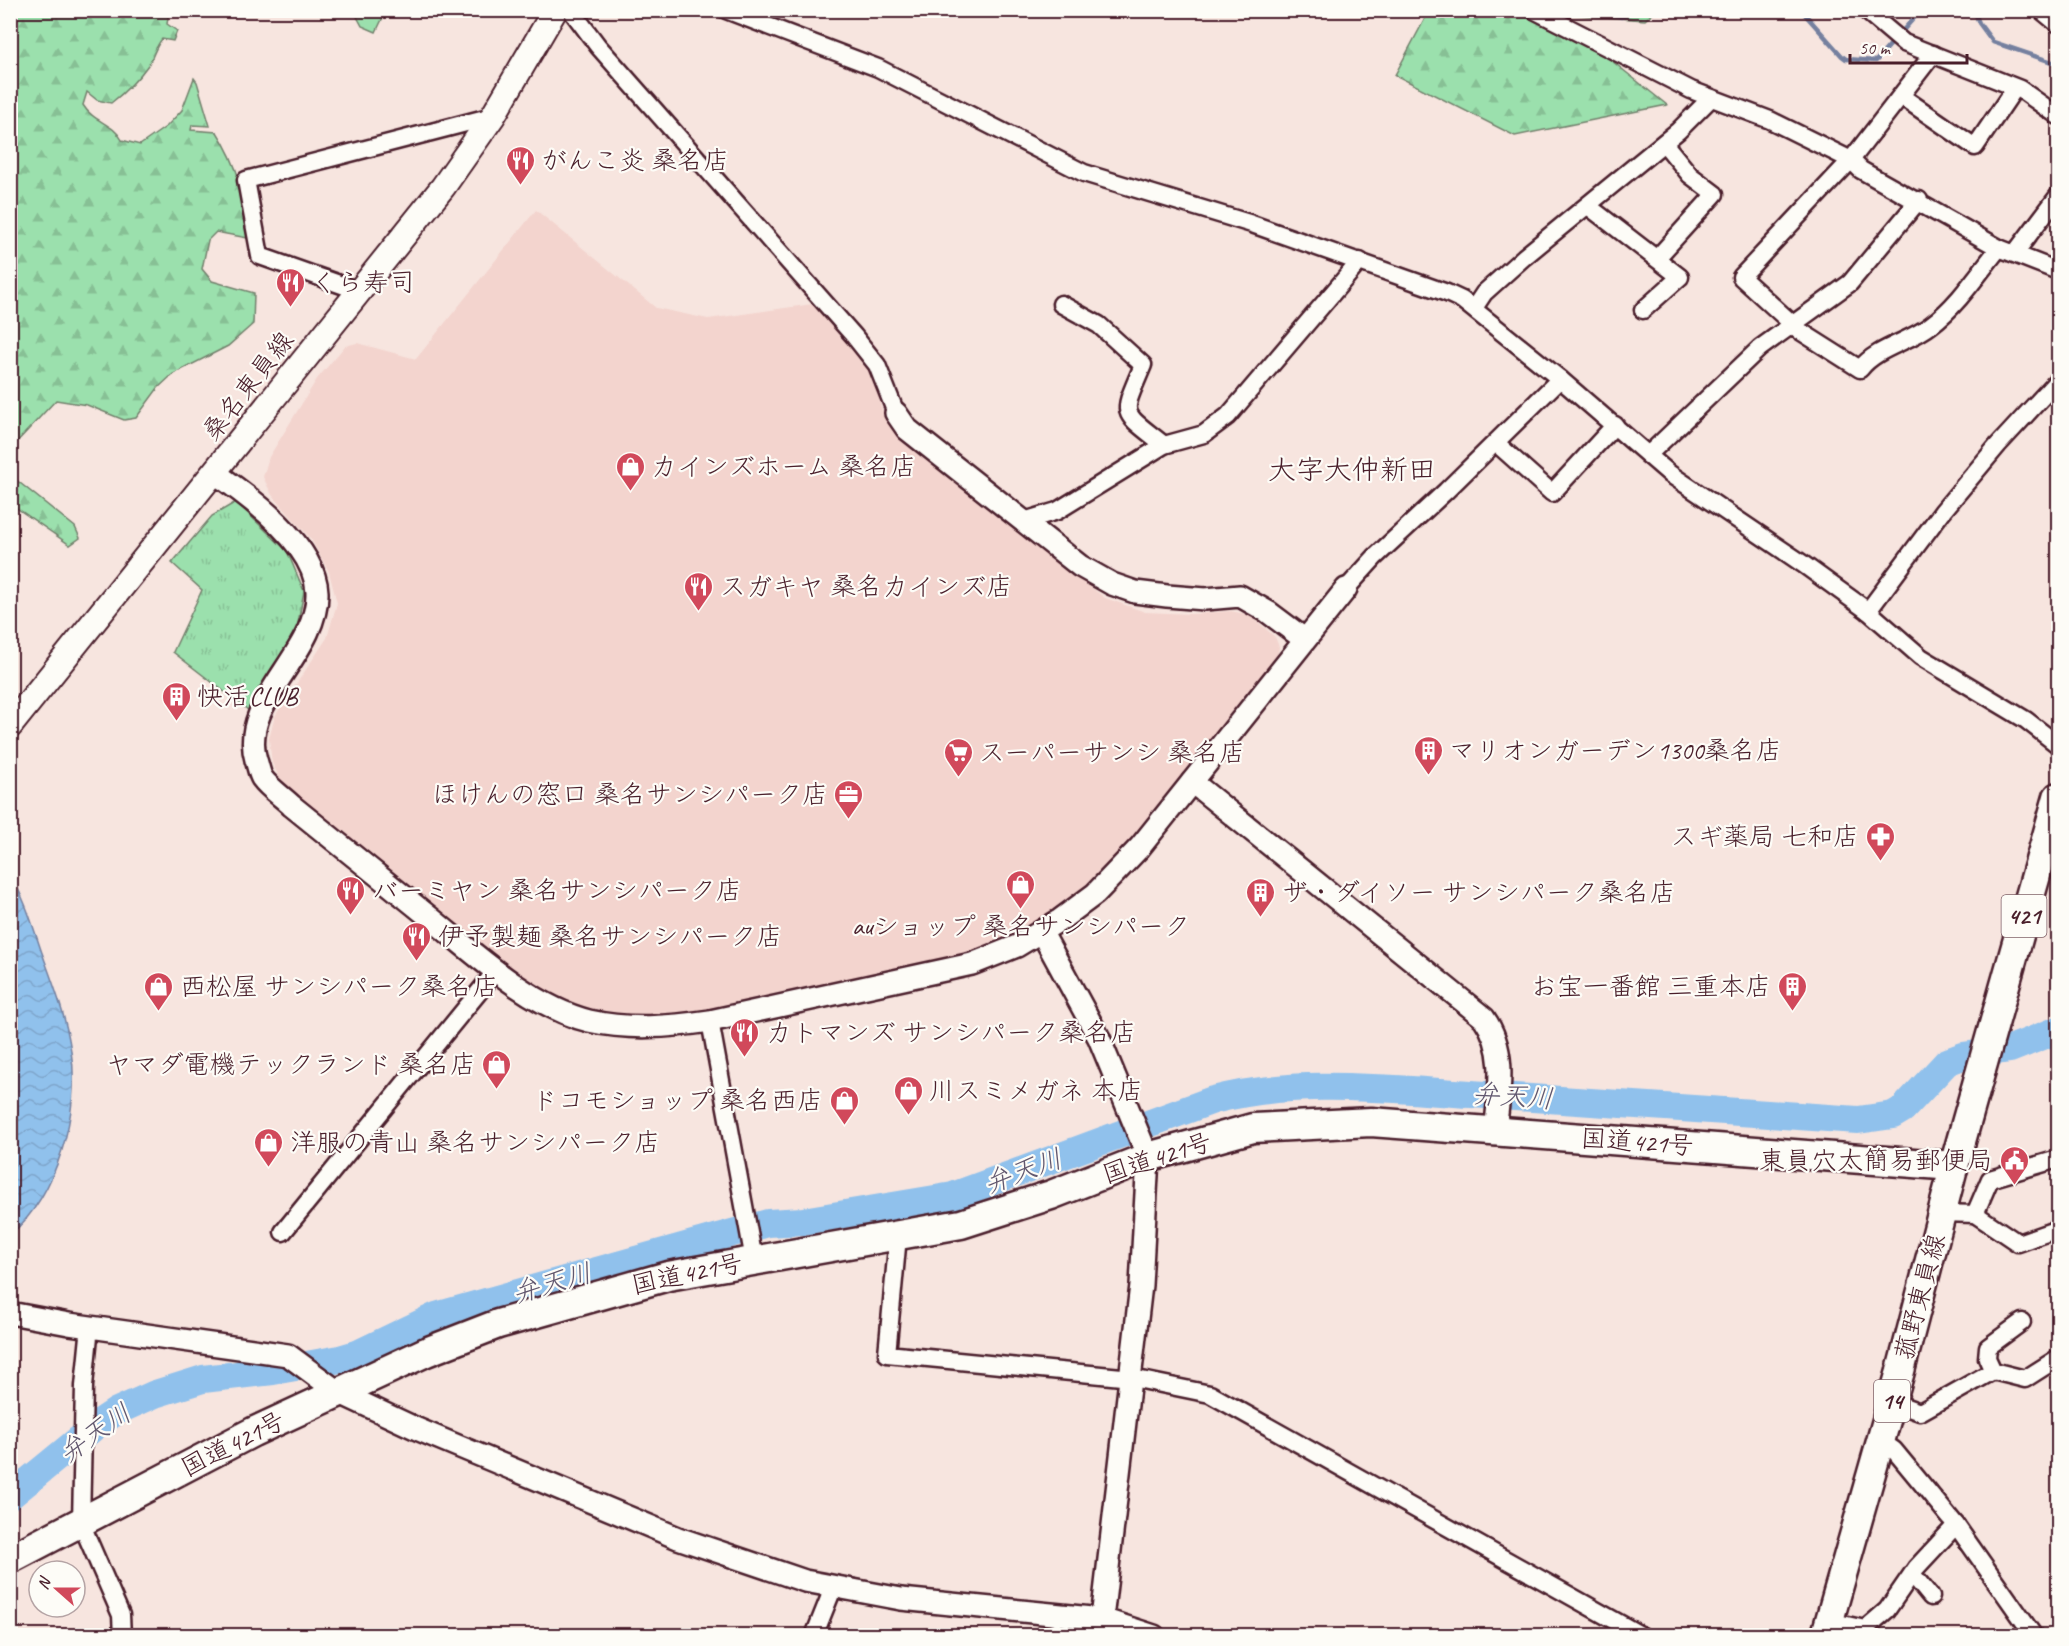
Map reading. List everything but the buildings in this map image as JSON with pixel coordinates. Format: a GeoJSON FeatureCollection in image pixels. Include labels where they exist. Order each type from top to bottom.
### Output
{"type":"FeatureCollection","features":[{"type":"Feature","properties":{"kind":"highway","name":"421"},"geometry":{"type":"LineString","coordinates":[[1954,1166],[2058,797]]}},
{"type":"Feature","properties":{"kind":"highway","name":"国道421号"},"geometry":{"type":"LineString","coordinates":[[10,1559],[81,1509],[253,1432],[329,1385],[426,1352],[498,1324],[753,1252],[898,1236],[961,1224],[1051,1195],[1145,1150],[1253,1128],[1294,1124],[1496,1121],[1954,1166]]}},
{"type":"Feature","properties":{"kind":"main road","name":"桑名東員線"},"geometry":{"type":"LineString","coordinates":[[10,726],[443,187],[493,116],[555,10]]}},
{"type":"Feature","properties":{"kind":"main road","name":"菰野東員線"},"geometry":{"type":"LineString","coordinates":[[1827,1628],[1892,1402],[1954,1166]]}},
{"type":"Feature","properties":{"kind":"street"},"geometry":{"type":"LineString","coordinates":[[571,10],[598,46],[854,336],[877,365],[896,413],[907,429],[1080,566],[1112,584],[1135,592],[1167,596],[1205,599],[1240,596],[1304,639]]}},
{"type":"Feature","properties":{"kind":"street"},"geometry":{"type":"LineString","coordinates":[[726,10],[878,68],[1084,173],[1252,224],[1447,293],[1474,308],[1679,480],[1868,611],[1922,657],[2026,720],[2058,745]]}},
{"type":"Feature","properties":{"kind":"street"},"geometry":{"type":"LineString","coordinates":[[1534,10],[1691,90],[1770,120],[1851,160],[1861,170],[2007,250],[2058,271]]}},
{"type":"Feature","properties":{"kind":"street"},"geometry":{"type":"LineString","coordinates":[[1865,10],[1898,38],[2015,88],[2058,116]]}},
{"type":"Feature","properties":{"kind":"street"},"geometry":{"type":"LineString","coordinates":[[2041,10],[2058,24]]}},
{"type":"Feature","properties":{"kind":"street"},"geometry":{"type":"LineString","coordinates":[[1932,54],[1851,160],[1741,277],[1816,342],[1860,369],[1868,360],[1928,328],[1943,316],[2058,196]]}},
{"type":"Feature","properties":{"kind":"street"},"geometry":{"type":"LineString","coordinates":[[1901,96],[1975,147],[2015,88]]}},
{"type":"Feature","properties":{"kind":"street"},"geometry":{"type":"LineString","coordinates":[[1474,308],[1484,293],[1701,112],[1711,98]]}},
{"type":"Feature","properties":{"kind":"street"},"geometry":{"type":"LineString","coordinates":[[358,291],[260,256],[246,180],[493,116]]}},
{"type":"Feature","properties":{"kind":"street"},"geometry":{"type":"LineString","coordinates":[[1657,258],[1716,194],[1690,175],[1664,143]]}},
{"type":"Feature","properties":{"kind":"street"},"geometry":{"type":"LineString","coordinates":[[1648,455],[1698,405],[1718,392],[1760,348],[1850,283],[1919,200]]}},
{"type":"Feature","properties":{"kind":"street"},"geometry":{"type":"LineString","coordinates":[[1588,206],[1680,277],[1643,310]]}},
{"type":"Feature","properties":{"kind":"street"},"geometry":{"type":"LineString","coordinates":[[1024,521],[1057,511],[1164,446],[1204,434],[1228,416],[1360,261]]}},
{"type":"Feature","properties":{"kind":"street"},"geometry":{"type":"LineString","coordinates":[[1060,304],[1099,325],[1143,365],[1125,406],[1129,416],[1164,446]]}},
{"type":"Feature","properties":{"kind":"street"},"geometry":{"type":"LineString","coordinates":[[215,473],[251,497],[274,518],[304,558],[317,591],[314,614],[303,640],[259,714],[254,730],[254,753],[261,777],[300,813],[496,971],[545,1002],[587,1020],[624,1027],[675,1026],[710,1022],[941,972],[996,955],[1041,933],[1095,894],[1117,873],[1192,782],[1346,589],[1375,557],[1560,379]]}},
{"type":"Feature","properties":{"kind":"street"},"geometry":{"type":"LineString","coordinates":[[1868,611],[1942,512],[1998,445],[2058,380]]}},
{"type":"Feature","properties":{"kind":"street"},"geometry":{"type":"LineString","coordinates":[[1496,443],[1552,493],[1615,425]]}},
{"type":"Feature","properties":{"kind":"street"},"geometry":{"type":"LineString","coordinates":[[1192,782],[1476,1009],[1491,1028],[1498,1044],[1501,1074],[1496,1121]]}},
{"type":"Feature","properties":{"kind":"street"},"geometry":{"type":"LineString","coordinates":[[1041,933],[1099,1038],[1145,1150],[1141,1285],[1102,1627]]}},
{"type":"Feature","properties":{"kind":"street"},"geometry":{"type":"LineString","coordinates":[[283,1232],[496,971]]}},
{"type":"Feature","properties":{"kind":"street"},"geometry":{"type":"LineString","coordinates":[[710,1022],[753,1252]]}},
{"type":"Feature","properties":{"kind":"street"},"geometry":{"type":"LineString","coordinates":[[1975,1214],[1990,1179],[2058,1159]]}},
{"type":"Feature","properties":{"kind":"street"},"geometry":{"type":"LineString","coordinates":[[1942,1213],[1975,1214],[2018,1243],[2054,1236]]}},
{"type":"Feature","properties":{"kind":"street"},"geometry":{"type":"LineString","coordinates":[[898,1236],[887,1354],[1132,1378],[1210,1394],[1641,1635]]}},
{"type":"Feature","properties":{"kind":"street"},"geometry":{"type":"LineString","coordinates":[[10,1313],[288,1355],[329,1385],[536,1480],[735,1560],[805,1581],[901,1599],[1154,1635]]}},
{"type":"Feature","properties":{"kind":"street"},"geometry":{"type":"LineString","coordinates":[[1993,1371],[1986,1358],[1988,1347],[2022,1322]]}},
{"type":"Feature","properties":{"kind":"street"},"geometry":{"type":"LineString","coordinates":[[90,1326],[83,1403],[81,1509],[121,1615],[119,1634]]}},
{"type":"Feature","properties":{"kind":"street"},"geometry":{"type":"LineString","coordinates":[[1892,1402],[1920,1412],[1993,1371],[2025,1379],[2058,1358]]}},
{"type":"Feature","properties":{"kind":"street"},"geometry":{"type":"LineString","coordinates":[[1881,1441],[1893,1450],[1956,1525],[2034,1635]]}},
{"type":"Feature","properties":{"kind":"street"},"geometry":{"type":"LineString","coordinates":[[1827,1628],[1865,1629],[1887,1610],[1913,1575],[1956,1525]]}},
{"type":"Feature","properties":{"kind":"street"},"geometry":{"type":"LineString","coordinates":[[1913,1575],[1931,1597]]}},
{"type":"Feature","properties":{"kind":"street"},"geometry":{"type":"LineString","coordinates":[[814,1635],[834,1586]]}},
{"type":"Feature","properties":{"kind":"shaded area"},"geometry":{"type":"Polygon","coordinates":[[[536,210],[656,308],[708,319],[820,303],[873,368],[881,407],[893,431],[973,497],[1105,598],[1145,612],[1191,614],[1231,611],[1250,615],[1275,637],[1279,647],[1277,661],[1133,838],[1102,875],[1036,929],[975,956],[732,1012],[603,1022],[512,975],[284,786],[272,763],[269,739],[275,716],[327,638],[337,603],[329,572],[311,539],[272,495],[263,477],[269,457],[317,379],[345,346],[357,343],[416,359],[536,210]]]}},
{"type":"Feature","properties":{"kind":"green space"},"geometry":{"type":"Polygon","coordinates":[[[11,11],[169,11],[167,24],[177,31],[173,41],[162,39],[144,70],[111,103],[97,100],[87,92],[83,105],[87,111],[114,130],[122,140],[140,145],[167,126],[182,110],[194,78],[210,126],[192,125],[191,130],[217,132],[225,145],[241,184],[253,239],[216,232],[208,240],[202,269],[212,281],[254,293],[253,324],[228,346],[173,374],[158,388],[136,418],[124,420],[87,405],[56,400],[13,446],[11,453],[11,11]]]}},
{"type":"Feature","properties":{"kind":"green space"},"geometry":{"type":"Polygon","coordinates":[[[354,11],[386,11],[376,32],[362,26],[354,11]]]}},
{"type":"Feature","properties":{"kind":"green space"},"geometry":{"type":"Polygon","coordinates":[[[1429,11],[1655,11],[1645,20],[1552,13],[1667,105],[1515,136],[1395,75],[1429,11]]]}},
{"type":"Feature","properties":{"kind":"green space"},"geometry":{"type":"Polygon","coordinates":[[[10,475],[75,527],[80,538],[70,545],[11,504],[10,475]]]}},
{"type":"Feature","properties":{"kind":"green space"},"geometry":{"type":"Polygon","coordinates":[[[236,502],[287,551],[304,591],[296,634],[248,710],[173,652],[202,590],[172,563],[212,516],[236,502]]]}},
{"type":"Feature","properties":{"kind":"water"},"geometry":{"type":"Polygon","coordinates":[[[10,875],[28,911],[59,1000],[69,1038],[73,1074],[69,1125],[53,1175],[27,1217],[11,1234],[10,875]]]}},
{"type":"Feature","properties":{"kind":"waterway"},"geometry":{"type":"LineString","coordinates":[[1601,10],[1621,17],[1638,10]]}},
{"type":"Feature","properties":{"kind":"waterway"},"geometry":{"type":"LineString","coordinates":[[1801,10],[1846,59],[1876,61],[1921,10]]}},
{"type":"Feature","properties":{"kind":"waterway"},"geometry":{"type":"LineString","coordinates":[[1974,10],[1979,23],[1993,42],[2058,64]]}},
{"type":"Feature","properties":{"kind":"waterway","name":"弁天川"},"geometry":{"type":"LineString","coordinates":[[10,1496],[99,1423],[117,1411],[155,1394],[203,1379],[273,1371],[340,1359],[357,1354],[436,1316],[768,1223],[803,1221],[953,1196],[1213,1100],[1277,1089],[1342,1087],[1858,1120],[1893,1115],[1903,1109],[1947,1062],[1963,1056],[2010,1049],[2058,1030]]}},
{"type":"Feature","properties":{"kind":"place","name":"がんこ炎 桑名店"},"geometry":{"type":"Point","coordinates":[520,186]}},
{"type":"Feature","properties":{"kind":"place","name":"くら寿司"},"geometry":{"type":"Point","coordinates":[290,308]}},
{"type":"Feature","properties":{"kind":"place","name":"カインズホーム 桑名店"},"geometry":{"type":"Point","coordinates":[630,492]}},
{"type":"Feature","properties":{"kind":"place","name":"スガキヤ 桑名カインズ店"},"geometry":{"type":"Point","coordinates":[699,612]}},
{"type":"Feature","properties":{"kind":"place","name":"快活CLUB"},"geometry":{"type":"Point","coordinates":[176,722]}},
{"type":"Feature","properties":{"kind":"place","name":"マリオンガーデン1300桑名店"},"geometry":{"type":"Point","coordinates":[1428,776]}},
{"type":"Feature","properties":{"kind":"place","name":"スーパーサンシ 桑名店"},"geometry":{"type":"Point","coordinates":[958,778]}},
{"type":"Feature","properties":{"kind":"place","name":"ほけんの窓口 桑名サンシパーク店"},"geometry":{"type":"Point","coordinates":[849,820]}},
{"type":"Feature","properties":{"kind":"place","name":"スギ薬局 七和店"},"geometry":{"type":"Point","coordinates":[1880,862]}},
{"type":"Feature","properties":{"kind":"place","name":"auショップ 桑名サンシパーク"},"geometry":{"type":"Point","coordinates":[1021,910]}},
{"type":"Feature","properties":{"kind":"place","name":"バーミヤン 桑名サンシパーク店"},"geometry":{"type":"Point","coordinates":[351,916]}},
{"type":"Feature","properties":{"kind":"place","name":"ザ・ダイソー サンシパーク桑名店"},"geometry":{"type":"Point","coordinates":[1261,918]}},
{"type":"Feature","properties":{"kind":"place","name":"伊予製麺 桑名サンシパーク店"},"geometry":{"type":"Point","coordinates":[417,962]}},
{"type":"Feature","properties":{"kind":"place","name":"西松屋 サンシパーク桑名店"},"geometry":{"type":"Point","coordinates":[159,1012]}},
{"type":"Feature","properties":{"kind":"place","name":"お宝一番館 三重本店"},"geometry":{"type":"Point","coordinates":[1792,1012]}},
{"type":"Feature","properties":{"kind":"place","name":"カトマンズ サンシパーク桑名店"},"geometry":{"type":"Point","coordinates":[745,1058]}},
{"type":"Feature","properties":{"kind":"place","name":"ヤマダ電機テックランド 桑名店"},"geometry":{"type":"Point","coordinates":[497,1090]}},
{"type":"Feature","properties":{"kind":"place","name":"川スミメガネ 本店"},"geometry":{"type":"Point","coordinates":[908,1116]}},
{"type":"Feature","properties":{"kind":"place","name":"ドコモショップ 桑名西店"},"geometry":{"type":"Point","coordinates":[844,1126]}},
{"type":"Feature","properties":{"kind":"place","name":"洋服の青山 桑名サンシパーク店"},"geometry":{"type":"Point","coordinates":[269,1168]}},
{"type":"Feature","properties":{"kind":"place","name":"東員穴太簡易郵便局"},"geometry":{"type":"Point","coordinates":[2014,1186]}},
{"type":"Feature","properties":{"kind":"district","name":"大字大仲新田"},"geometry":{"type":"Point","coordinates":[1352,469]}}]}
